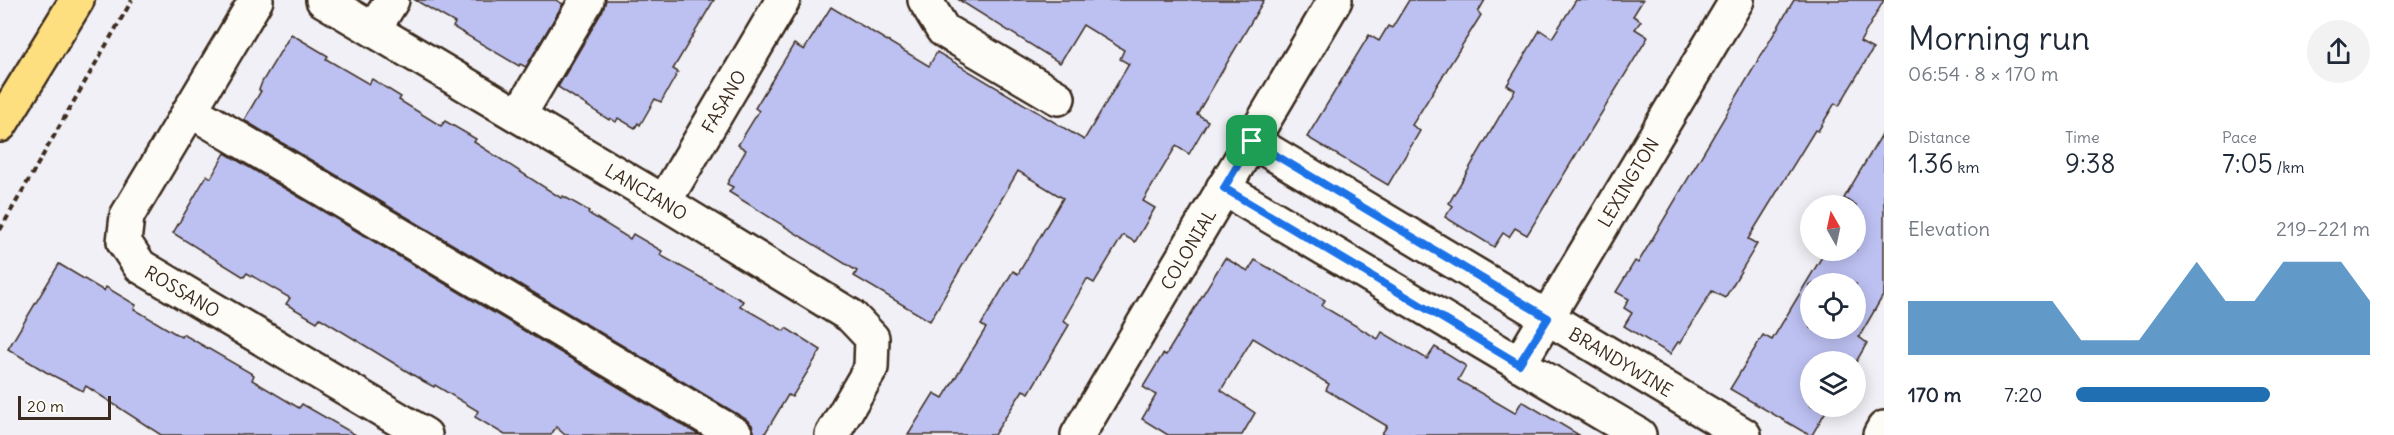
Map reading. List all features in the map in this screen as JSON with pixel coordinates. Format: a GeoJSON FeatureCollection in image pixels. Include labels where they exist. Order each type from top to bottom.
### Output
{"type":"FeatureCollection","features":[{"type":"Feature","properties":{"kind":"main road"},"geometry":{"type":"LineString","coordinates":[[0,125],[77,0]]}},
{"type":"Feature","properties":{"kind":"street","name":"ROSSANO"},"geometry":{"type":"LineString","coordinates":[[256,0],[127,216],[124,242],[140,266],[425,435]]}},
{"type":"Feature","properties":{"kind":"street","name":"LANCIANO"},"geometry":{"type":"LineString","coordinates":[[323,0],[519,115],[851,316],[872,338],[871,368],[832,435]]}},
{"type":"Feature","properties":{"kind":"street"},"geometry":{"type":"LineString","coordinates":[[375,30],[392,0]]}},
{"type":"Feature","properties":{"kind":"street"},"geometry":{"type":"LineString","coordinates":[[519,115],[587,0]]}},
{"type":"Feature","properties":{"kind":"street","name":"FASANO"},"geometry":{"type":"LineString","coordinates":[[664,202],[783,0]]}},
{"type":"Feature","properties":{"kind":"street"},"geometry":{"type":"LineString","coordinates":[[925,0],[944,30],[1058,99]]}},
{"type":"Feature","properties":{"kind":"street","name":"COLONIAL"},"geometry":{"type":"LineString","coordinates":[[1078,435],[1335,0]]}},
{"type":"Feature","properties":{"kind":"street","name":"LEXINGTON"},"geometry":{"type":"LineString","coordinates":[[1519,364],[1737,0]]}},
{"type":"Feature","properties":{"kind":"street"},"geometry":{"type":"LineString","coordinates":[[190,110],[736,435]]}},
{"type":"Feature","properties":{"kind":"street","name":"BRANDYWINE"},"geometry":{"type":"LineString","coordinates":[[1252,141],[1744,435]]}},
{"type":"Feature","properties":{"kind":"street"},"geometry":{"type":"LineString","coordinates":[[1224,188],[1639,435]]}},
{"type":"Feature","properties":{"kind":"street"},"geometry":{"type":"LineString","coordinates":[[1880,435],[1884,428]]}},
{"type":"Feature","properties":{"kind":"path"},"geometry":{"type":"LineString","coordinates":[[0,230],[132,0]]}},
{"type":"Feature","properties":{"kind":"building"},"geometry":{"type":"Polygon","coordinates":[[[415,0],[556,0],[563,4],[526,67],[520,64],[519,66],[453,27],[455,23],[415,0]]]}},
{"type":"Feature","properties":{"kind":"building"},"geometry":{"type":"Polygon","coordinates":[[[606,0],[714,0],[673,69],[678,72],[661,102],[655,99],[640,125],[638,123],[635,128],[618,118],[616,122],[610,118],[609,120],[558,87],[603,10],[606,0]]]}},
{"type":"Feature","properties":{"kind":"building"},"geometry":{"type":"Polygon","coordinates":[[[959,0],[1264,0],[1197,114],[1208,121],[1189,154],[1176,146],[1143,201],[1155,208],[1135,242],[1123,235],[1094,283],[1087,279],[1063,321],[1069,325],[1029,393],[1023,390],[994,435],[908,435],[934,393],[943,398],[986,328],[981,325],[1013,271],[1018,274],[1063,198],[1018,171],[930,321],[854,276],[857,271],[729,192],[733,187],[727,184],[746,150],[738,145],[759,111],[755,108],[794,44],[804,50],[831,7],[929,66],[937,52],[1084,140],[1129,64],[1120,59],[1124,50],[1083,25],[1060,63],[959,0]]]}},
{"type":"Feature","properties":{"kind":"building"},"geometry":{"type":"Polygon","coordinates":[[[1409,0],[1485,0],[1478,12],[1481,15],[1412,125],[1420,131],[1388,185],[1307,137],[1369,35],[1379,41],[1388,26],[1392,28],[1409,0]]]}},
{"type":"Feature","properties":{"kind":"building"},"geometry":{"type":"Polygon","coordinates":[[[1576,0],[1643,0],[1633,16],[1641,21],[1635,29],[1648,37],[1527,235],[1515,228],[1509,237],[1503,233],[1494,247],[1445,217],[1453,206],[1449,203],[1515,90],[1507,85],[1540,30],[1552,38],[1576,0]]]}},
{"type":"Feature","properties":{"kind":"building"},"geometry":{"type":"Polygon","coordinates":[[[1794,0],[1884,0],[1860,42],[1873,49],[1839,106],[1835,103],[1818,131],[1815,130],[1748,239],[1757,244],[1725,298],[1712,291],[1680,343],[1678,342],[1670,354],[1624,326],[1632,313],[1624,308],[1629,299],[1616,292],[1635,261],[1638,263],[1794,0]]]}},
{"type":"Feature","properties":{"kind":"building"},"geometry":{"type":"Polygon","coordinates":[[[291,34],[328,56],[326,59],[369,84],[372,79],[401,97],[399,100],[441,126],[445,121],[476,139],[474,142],[561,198],[563,196],[589,211],[588,213],[630,239],[633,234],[662,251],[660,255],[743,301],[740,306],[784,331],[786,328],[821,350],[792,397],[788,395],[764,435],[755,435],[752,425],[746,419],[244,120],[261,91],[259,90],[262,82],[291,34]]]}},
{"type":"Feature","properties":{"kind":"building"},"geometry":{"type":"Polygon","coordinates":[[[1884,131],[1884,294],[1866,325],[1866,273],[1812,273],[1819,261],[1866,261],[1866,195],[1846,195],[1884,131]]]}},
{"type":"Feature","properties":{"kind":"building"},"geometry":{"type":"Polygon","coordinates":[[[225,153],[699,435],[565,435],[556,427],[551,435],[505,435],[475,417],[478,411],[435,385],[434,387],[423,381],[320,318],[317,322],[286,304],[290,298],[247,273],[244,277],[173,233],[207,175],[211,178],[225,153]]]}},
{"type":"Feature","properties":{"kind":"building"},"geometry":{"type":"Polygon","coordinates":[[[1225,258],[1248,271],[1255,260],[1325,300],[1322,306],[1378,339],[1382,332],[1427,359],[1435,347],[1466,366],[1458,380],[1515,413],[1522,401],[1579,435],[1381,435],[1387,426],[1326,390],[1329,384],[1253,338],[1221,390],[1255,413],[1242,435],[1168,435],[1142,419],[1156,395],[1143,387],[1163,354],[1166,355],[1225,258]]]}},
{"type":"Feature","properties":{"kind":"building"},"geometry":{"type":"Polygon","coordinates":[[[59,264],[104,291],[106,287],[136,305],[134,309],[181,337],[183,334],[254,375],[252,380],[299,408],[302,404],[356,435],[161,435],[86,386],[83,391],[46,372],[8,349],[59,264]]]}},
{"type":"Feature","properties":{"kind":"building"},"geometry":{"type":"Polygon","coordinates":[[[1800,293],[1800,339],[1862,339],[1867,343],[1862,351],[1800,351],[1800,417],[1823,417],[1812,435],[1730,389],[1763,335],[1772,340],[1800,293]]]}},
{"type":"Feature","properties":{"kind":"route"},"geometry":{"type":"LineString","coordinates":[[1252,141],[1548,318],[1519,364],[1224,188],[1252,141]]}}]}
